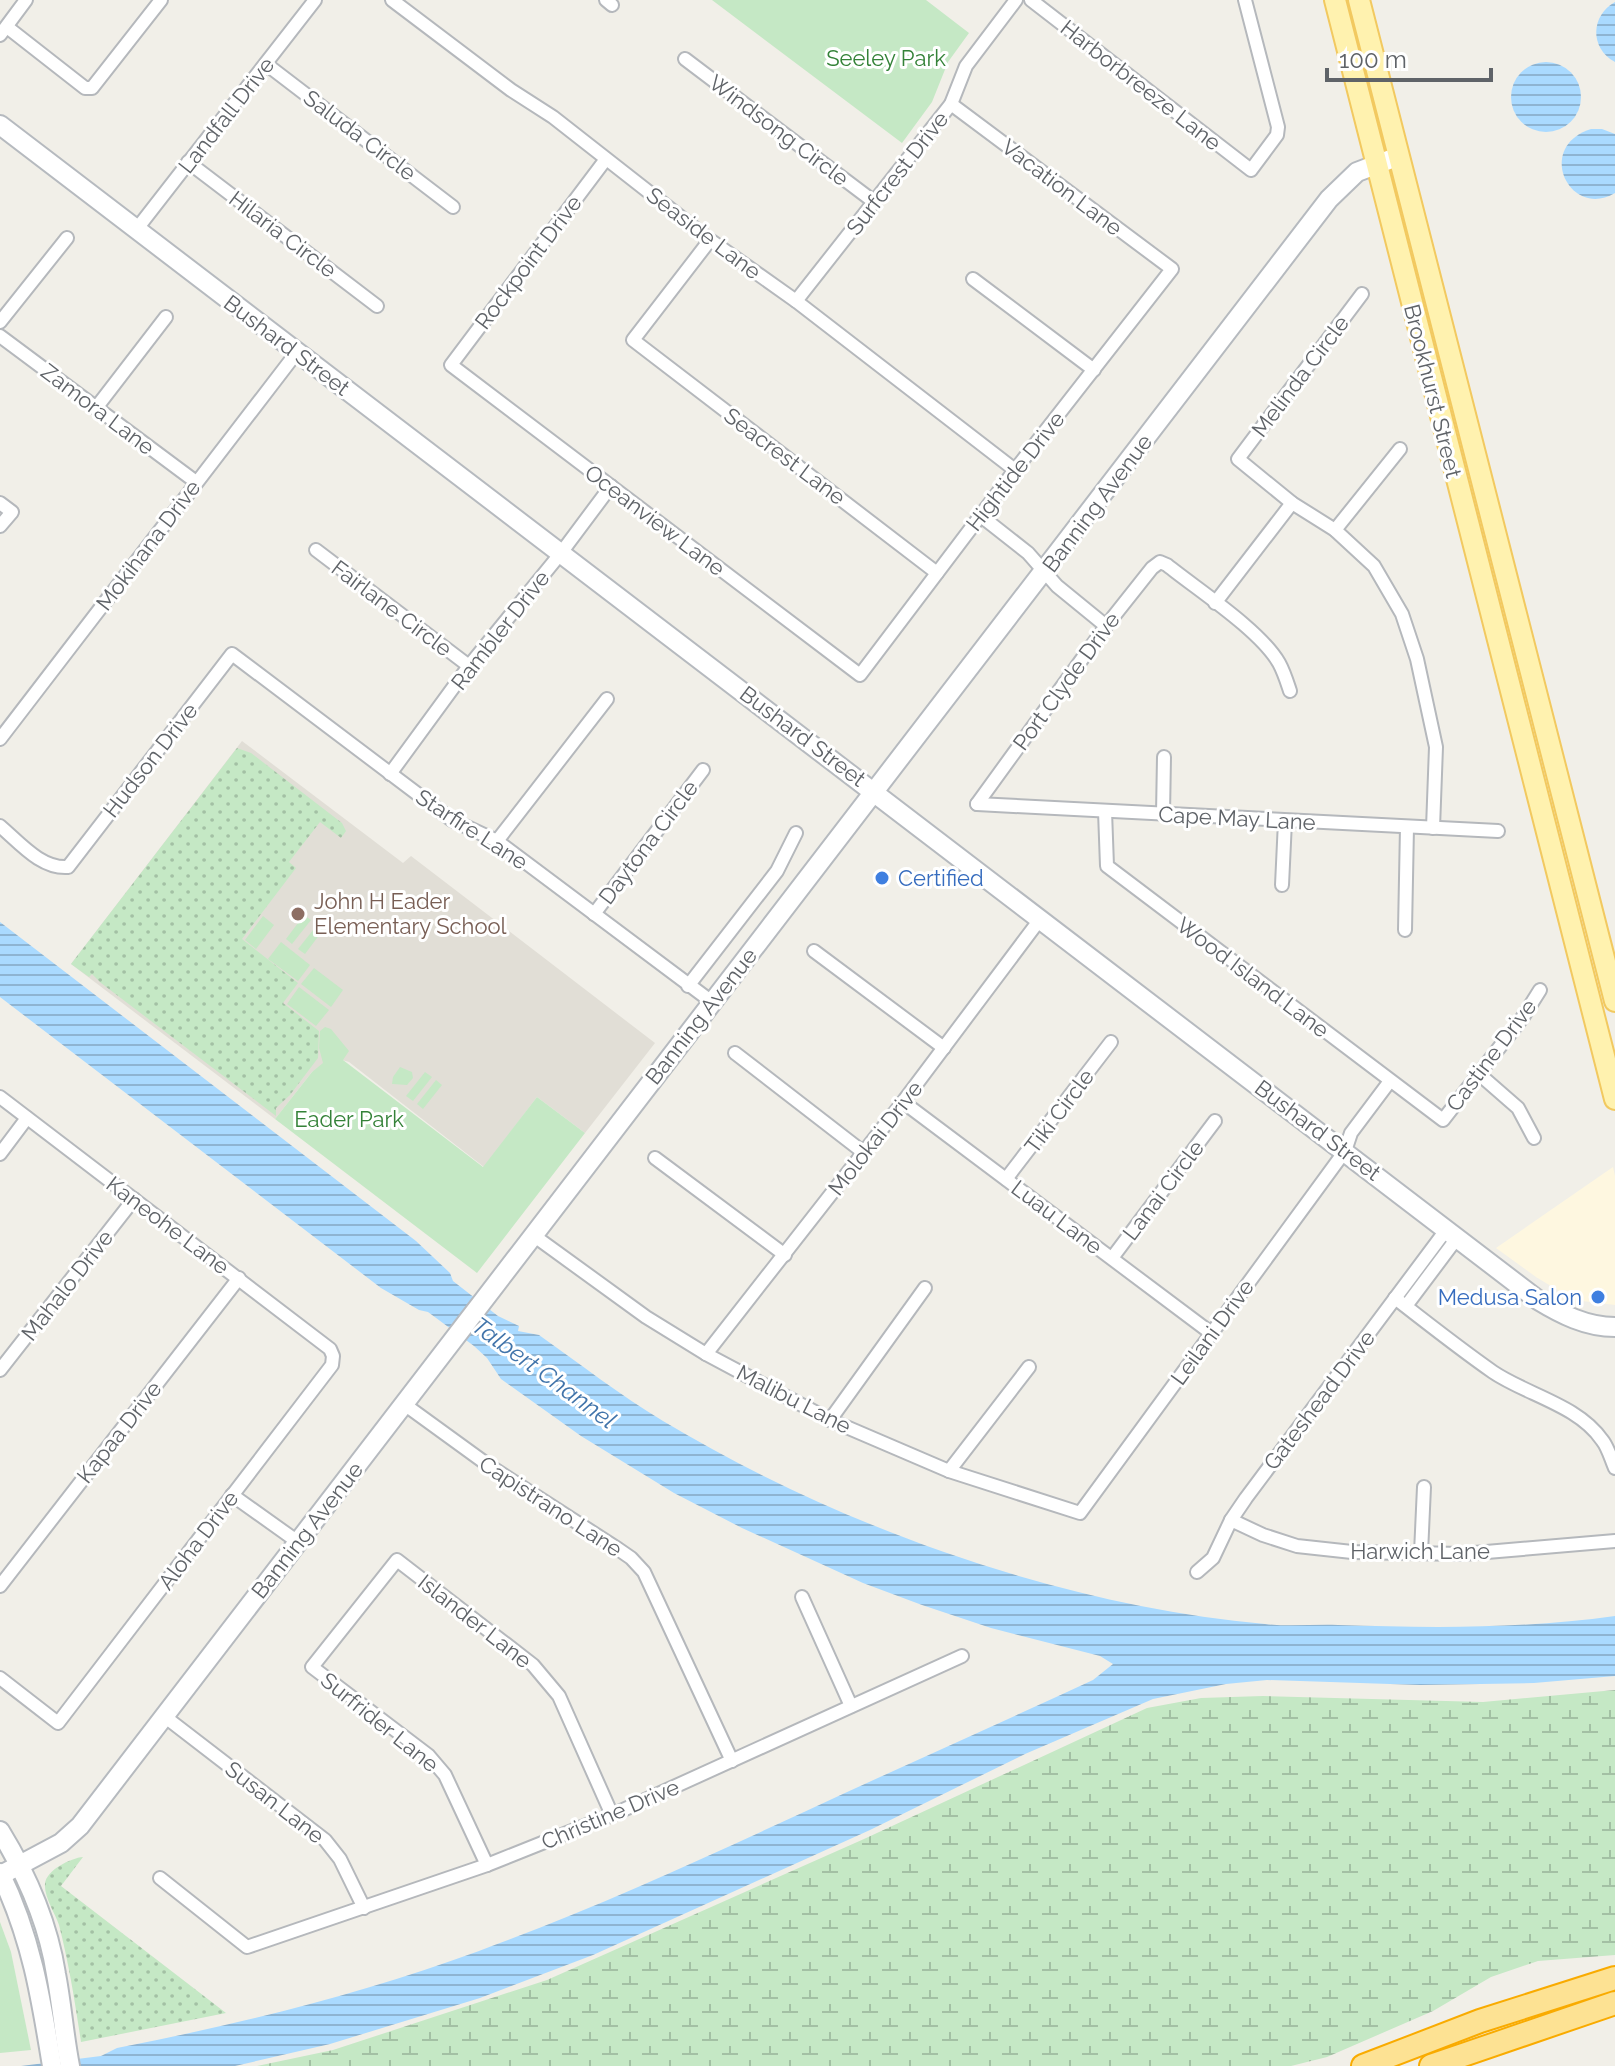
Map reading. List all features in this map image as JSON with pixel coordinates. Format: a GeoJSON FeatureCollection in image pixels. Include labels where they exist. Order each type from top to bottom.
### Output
{"type":"FeatureCollection","features":[{"type":"Feature","properties":{"kind":"highway"},"geometry":{"type":"LineString","coordinates":[[1363,2066],[1480,2021],[1615,1978]]}},
{"type":"Feature","properties":{"kind":"highway"},"geometry":{"type":"LineString","coordinates":[[1431,2066],[1615,2003]]}},
{"type":"Feature","properties":{"kind":"main road","name":"Brookhurst Street"},"geometry":{"type":"LineString","coordinates":[[1335,0],[1615,1099]]}},
{"type":"Feature","properties":{"kind":"main road"},"geometry":{"type":"LineString","coordinates":[[1344,0],[1359,56],[1378,76]]}},
{"type":"Feature","properties":{"kind":"main road","name":"Brookhurst Street"},"geometry":{"type":"LineString","coordinates":[[1359,0],[1615,1001]]}},
{"type":"Feature","properties":{"kind":"main road"},"geometry":{"type":"LineString","coordinates":[[1534,781],[1557,775]]}},
{"type":"Feature","properties":{"kind":"street"},"geometry":{"type":"LineString","coordinates":[[26,0],[3,31],[85,88],[92,88],[161,0]]}},
{"type":"Feature","properties":{"kind":"street","name":"Landfall Drive"},"geometry":{"type":"LineString","coordinates":[[136,230],[315,0]]}},
{"type":"Feature","properties":{"kind":"street","name":"Seaside Lane"},"geometry":{"type":"LineString","coordinates":[[392,0],[710,240],[796,301],[1015,470]]}},
{"type":"Feature","properties":{"kind":"street","name":"Surfcrest Drive"},"geometry":{"type":"LineString","coordinates":[[796,301],[951,104],[966,66],[1016,0]]}},
{"type":"Feature","properties":{"kind":"street","name":"Harborbreeze Lane"},"geometry":{"type":"LineString","coordinates":[[1031,0],[1251,170],[1277,135],[1278,127],[1245,0]]}},
{"type":"Feature","properties":{"kind":"street","name":"Windsong Circle"},"geometry":{"type":"LineString","coordinates":[[685,59],[873,201]]}},
{"type":"Feature","properties":{"kind":"street","name":"Saluda Circle"},"geometry":{"type":"LineString","coordinates":[[266,64],[453,207]]}},
{"type":"Feature","properties":{"kind":"street","name":"Vacation Lane"},"geometry":{"type":"LineString","coordinates":[[951,104],[1172,269]]}},
{"type":"Feature","properties":{"kind":"street","name":"Bushard Street"},"geometry":{"type":"LineString","coordinates":[[0,125],[1538,1300],[1559,1313],[1581,1321],[1615,1327]]}},
{"type":"Feature","properties":{"kind":"street","name":"Banning Avenue"},"geometry":{"type":"LineString","coordinates":[[1,1874],[22,1866],[61,1843],[80,1826],[1329,199],[1357,172],[1399,156]]}},
{"type":"Feature","properties":{"kind":"street","name":"Rockpoint Drive"},"geometry":{"type":"LineString","coordinates":[[451,365],[606,159]]}},
{"type":"Feature","properties":{"kind":"street","name":"Hilaria Circle"},"geometry":{"type":"LineString","coordinates":[[188,162],[377,306]]}},
{"type":"Feature","properties":{"kind":"street"},"geometry":{"type":"LineString","coordinates":[[0,322],[67,238]]}},
{"type":"Feature","properties":{"kind":"street","name":"Seacrest Lane"},"geometry":{"type":"LineString","coordinates":[[710,240],[633,340],[937,573]]}},
{"type":"Feature","properties":{"kind":"street","name":"Hightide Drive"},"geometry":{"type":"LineString","coordinates":[[860,675],[1172,269]]}},
{"type":"Feature","properties":{"kind":"street"},"geometry":{"type":"LineString","coordinates":[[973,279],[1094,370]]}},
{"type":"Feature","properties":{"kind":"street","name":"Melinda Circle"},"geometry":{"type":"LineString","coordinates":[[1292,503],[1238,459],[1362,294]]}},
{"type":"Feature","properties":{"kind":"street"},"geometry":{"type":"LineString","coordinates":[[96,408],[166,317]]}},
{"type":"Feature","properties":{"kind":"street","name":"Zamora Lane"},"geometry":{"type":"LineString","coordinates":[[0,336],[196,482]]}},
{"type":"Feature","properties":{"kind":"street","name":"Mokihana Drive"},"geometry":{"type":"LineString","coordinates":[[0,739],[297,352]]}},
{"type":"Feature","properties":{"kind":"street","name":"Oceanview Lane"},"geometry":{"type":"LineString","coordinates":[[451,365],[860,675]]}},
{"type":"Feature","properties":{"kind":"street"},"geometry":{"type":"LineString","coordinates":[[1335,530],[1400,449]]}},
{"type":"Feature","properties":{"kind":"street","name":"Rambler Drive"},"geometry":{"type":"LineString","coordinates":[[390,774],[469,666],[611,486]]}},
{"type":"Feature","properties":{"kind":"street"},"geometry":{"type":"LineString","coordinates":[[0,503],[12,512],[0,526]]}},
{"type":"Feature","properties":{"kind":"street"},"geometry":{"type":"LineString","coordinates":[[1290,691],[1279,663],[1266,644],[1215,603],[1292,503],[1335,530],[1374,566],[1402,614],[1417,659],[1436,747],[1433,828]]}},
{"type":"Feature","properties":{"kind":"street"},"geometry":{"type":"LineString","coordinates":[[981,516],[1028,553],[1057,586],[1106,626]]}},
{"type":"Feature","properties":{"kind":"street","name":"Fairlane Circle"},"geometry":{"type":"LineString","coordinates":[[316,550],[469,666]]}},
{"type":"Feature","properties":{"kind":"street","name":"Port Clyde Drive"},"geometry":{"type":"LineString","coordinates":[[977,804],[1106,626],[1152,568],[1160,562],[1215,603]]}},
{"type":"Feature","properties":{"kind":"street","name":"Starfire Lane"},"geometry":{"type":"LineString","coordinates":[[232,654],[452,820],[497,841],[712,1002]]}},
{"type":"Feature","properties":{"kind":"street","name":"Hudson Drive"},"geometry":{"type":"LineString","coordinates":[[0,826],[42,861],[57,867],[68,867],[232,654]]}},
{"type":"Feature","properties":{"kind":"street"},"geometry":{"type":"LineString","coordinates":[[497,841],[607,699]]}},
{"type":"Feature","properties":{"kind":"street"},"geometry":{"type":"LineString","coordinates":[[1163,814],[1164,757]]}},
{"type":"Feature","properties":{"kind":"street","name":"Daytona Circle"},"geometry":{"type":"LineString","coordinates":[[594,914],[703,770]]}},
{"type":"Feature","properties":{"kind":"street","name":"Cape May Lane"},"geometry":{"type":"LineString","coordinates":[[977,804],[1498,831]]}},
{"type":"Feature","properties":{"kind":"street","name":"Wood Island Lane"},"geometry":{"type":"LineString","coordinates":[[1105,811],[1107,866],[1443,1120]]}},
{"type":"Feature","properties":{"kind":"street"},"geometry":{"type":"LineString","coordinates":[[1282,885],[1285,821]]}},
{"type":"Feature","properties":{"kind":"street"},"geometry":{"type":"LineString","coordinates":[[1405,930],[1407,827]]}},
{"type":"Feature","properties":{"kind":"street","name":"Banning Avenue"},"geometry":{"type":"LineString","coordinates":[[688,986],[777,871],[796,833]]}},
{"type":"Feature","properties":{"kind":"street","name":"Molokai Drive"},"geometry":{"type":"LineString","coordinates":[[706,1354],[903,1102],[1041,918]]}},
{"type":"Feature","properties":{"kind":"street"},"geometry":{"type":"LineString","coordinates":[[814,951],[944,1048]]}},
{"type":"Feature","properties":{"kind":"street","name":"Castine Drive"},"geometry":{"type":"LineString","coordinates":[[1443,1120],[1523,1017],[1540,990]]}},
{"type":"Feature","properties":{"kind":"street","name":"Tiki Circle"},"geometry":{"type":"LineString","coordinates":[[1006,1179],[1111,1042]]}},
{"type":"Feature","properties":{"kind":"street"},"geometry":{"type":"LineString","coordinates":[[735,1053],[863,1152]]}},
{"type":"Feature","properties":{"kind":"street"},"geometry":{"type":"LineString","coordinates":[[1479,1074],[1518,1108],[1534,1138]]}},
{"type":"Feature","properties":{"kind":"street","name":"Leilani Drive"},"geometry":{"type":"LineString","coordinates":[[1080,1513],[1345,1151],[1351,1133],[1390,1081]]}},
{"type":"Feature","properties":{"kind":"street","name":"Kaneohe Lane"},"geometry":{"type":"LineString","coordinates":[[0,1097],[239,1278],[330,1349],[333,1356]]}},
{"type":"Feature","properties":{"kind":"street","name":"Luau Lane"},"geometry":{"type":"LineString","coordinates":[[903,1102],[1211,1333]]}},
{"type":"Feature","properties":{"kind":"street"},"geometry":{"type":"LineString","coordinates":[[0,1154],[27,1118]]}},
{"type":"Feature","properties":{"kind":"street","name":"Lanai Circle"},"geometry":{"type":"LineString","coordinates":[[1112,1258],[1215,1121]]}},
{"type":"Feature","properties":{"kind":"street"},"geometry":{"type":"LineString","coordinates":[[655,1158],[785,1255]]}},
{"type":"Feature","properties":{"kind":"street","name":"Mahalo Drive"},"geometry":{"type":"LineString","coordinates":[[0,1370],[134,1199]]}},
{"type":"Feature","properties":{"kind":"street","name":"Gateshead Drive"},"geometry":{"type":"LineString","coordinates":[[1197,1572],[1213,1558],[1231,1520],[1452,1234]]}},
{"type":"Feature","properties":{"kind":"street","name":"Malibu Lane"},"geometry":{"type":"LineString","coordinates":[[533,1235],[646,1317],[706,1354],[830,1420],[949,1471],[1080,1513]]}},
{"type":"Feature","properties":{"kind":"street","name":"Kapaa Drive"},"geometry":{"type":"LineString","coordinates":[[0,1586],[239,1278]]}},
{"type":"Feature","properties":{"kind":"street"},"geometry":{"type":"LineString","coordinates":[[830,1420],[925,1288]]}},
{"type":"Feature","properties":{"kind":"street"},"geometry":{"type":"LineString","coordinates":[[1400,1302],[1494,1373],[1587,1424],[1602,1439],[1615,1468]]}},
{"type":"Feature","properties":{"kind":"street","name":"Aloha Drive"},"geometry":{"type":"LineString","coordinates":[[0,1678],[58,1723],[332,1365],[333,1356]]}},
{"type":"Feature","properties":{"kind":"street"},"geometry":{"type":"LineString","coordinates":[[949,1471],[1029,1367]]}},
{"type":"Feature","properties":{"kind":"street","name":"Capistrano Lane"},"geometry":{"type":"LineString","coordinates":[[404,1404],[488,1465],[638,1565],[732,1761]]}},
{"type":"Feature","properties":{"kind":"street"},"geometry":{"type":"LineString","coordinates":[[1421,1553],[1424,1487]]}},
{"type":"Feature","properties":{"kind":"street"},"geometry":{"type":"LineString","coordinates":[[232,1495],[298,1542]]}},
{"type":"Feature","properties":{"kind":"street","name":"Harwich Lane"},"geometry":{"type":"LineString","coordinates":[[1231,1520],[1297,1546],[1352,1552],[1463,1554],[1615,1541]]}},
{"type":"Feature","properties":{"kind":"street","name":"Surfrider Lane"},"geometry":{"type":"LineString","coordinates":[[397,1560],[312,1667],[428,1755],[445,1775],[487,1865]]}},
{"type":"Feature","properties":{"kind":"street","name":"Islander Lane"},"geometry":{"type":"LineString","coordinates":[[397,1560],[533,1665],[559,1696],[612,1815]]}},
{"type":"Feature","properties":{"kind":"street"},"geometry":{"type":"LineString","coordinates":[[802,1597],[851,1706]]}},
{"type":"Feature","properties":{"kind":"street","name":"Christine Drive"},"geometry":{"type":"LineString","coordinates":[[160,1878],[247,1947],[487,1865],[612,1815],[962,1656]]}},
{"type":"Feature","properties":{"kind":"street","name":"Susan Lane"},"geometry":{"type":"LineString","coordinates":[[164,1716],[325,1840],[340,1859],[364,1908]]}},
{"type":"Feature","properties":{"kind":"street"},"geometry":{"type":"LineString","coordinates":[[0,1831],[22,1866],[42,1918],[56,1972],[57,2043],[52,2066]]}},
{"type":"Feature","properties":{"kind":"street"},"geometry":{"type":"LineString","coordinates":[[1,1874],[23,1924],[57,2043],[70,2066]]}},
{"type":"Feature","properties":{"kind":"shaded area","name":"John H Eader Elementary School"},"geometry":{"type":"Polygon","coordinates":[[[242,741],[403,863],[411,856],[655,1043],[585,1133],[537,1097],[484,1167],[349,1062],[339,1059],[312,1072],[275,1119],[71,964],[242,741]]]}},
{"type":"Feature","properties":{"kind":"shaded area"},"geometry":{"type":"Polygon","coordinates":[[[1613,1167],[1615,1305],[1574,1300],[1496,1248],[1613,1167]]]}},
{"type":"Feature","properties":{"kind":"green space","name":"Seeley Park"},"geometry":{"type":"Polygon","coordinates":[[[712,0],[926,0],[969,33],[948,62],[932,102],[902,143],[712,0]]]}},
{"type":"Feature","properties":{"kind":"green space"},"geometry":{"type":"Polygon","coordinates":[[[237,748],[251,753],[342,823],[346,831],[341,838],[320,822],[289,862],[296,868],[242,939],[298,983],[283,1003],[319,1031],[318,1058],[276,1108],[276,1116],[92,974],[89,977],[71,964],[237,748]]]}},
{"type":"Feature","properties":{"kind":"green space"},"geometry":{"type":"Polygon","coordinates":[[[304,915],[311,920],[292,944],[286,939],[304,915]]]}},
{"type":"Feature","properties":{"kind":"green space"},"geometry":{"type":"Polygon","coordinates":[[[263,916],[274,925],[256,949],[245,940],[263,916]]]}},
{"type":"Feature","properties":{"kind":"green space"},"geometry":{"type":"Polygon","coordinates":[[[317,925],[323,930],[305,954],[298,949],[317,925]]]}},
{"type":"Feature","properties":{"kind":"green space"},"geometry":{"type":"Polygon","coordinates":[[[281,942],[310,965],[298,981],[268,959],[281,942]]]}},
{"type":"Feature","properties":{"kind":"green space"},"geometry":{"type":"Polygon","coordinates":[[[314,968],[343,990],[331,1007],[301,984],[314,968]]]}},
{"type":"Feature","properties":{"kind":"green space"},"geometry":{"type":"Polygon","coordinates":[[[299,987],[329,1010],[316,1026],[287,1004],[299,987]]]}},
{"type":"Feature","properties":{"kind":"green space","name":"Eader Park"},"geometry":{"type":"Polygon","coordinates":[[[325,1027],[331,1029],[349,1051],[343,1060],[483,1167],[537,1097],[585,1133],[477,1273],[275,1119],[312,1072],[323,1063],[319,1048],[320,1031],[325,1027]]]}},
{"type":"Feature","properties":{"kind":"green space"},"geometry":{"type":"Polygon","coordinates":[[[400,1067],[412,1072],[413,1078],[407,1085],[392,1084],[400,1067]]]}},
{"type":"Feature","properties":{"kind":"green space"},"geometry":{"type":"Polygon","coordinates":[[[425,1072],[432,1077],[413,1101],[406,1096],[425,1072]]]}},
{"type":"Feature","properties":{"kind":"green space"},"geometry":{"type":"Polygon","coordinates":[[[436,1080],[442,1085],[423,1109],[417,1104],[436,1080]]]}},
{"type":"Feature","properties":{"kind":"green space"},"geometry":{"type":"Polygon","coordinates":[[[1615,1690],[1615,1955],[1538,1961],[1491,1977],[1433,2011],[1327,2057],[1291,2066],[257,2066],[333,2050],[547,1980],[864,1839],[1147,1708],[1201,1698],[1263,1696],[1483,1702],[1615,1690]]]}},
{"type":"Feature","properties":{"kind":"green space"},"geometry":{"type":"Polygon","coordinates":[[[83,1857],[61,1886],[226,2013],[81,2042],[63,1940],[45,1884],[54,1870],[83,1857]]]}},
{"type":"Feature","properties":{"kind":"green space"},"geometry":{"type":"Polygon","coordinates":[[[0,1922],[11,1952],[31,2050],[0,2053],[0,1922]]]}},
{"type":"Feature","properties":{"kind":"water"},"geometry":{"type":"Polygon","coordinates":[[[1615,2],[1615,62],[1601,49],[1596,32],[1601,15],[1615,2]]]}},
{"type":"Feature","properties":{"kind":"water"},"geometry":{"type":"Polygon","coordinates":[[[1546,62],[1565,68],[1575,78],[1581,97],[1575,116],[1565,126],[1546,132],[1527,126],[1517,116],[1511,97],[1517,78],[1527,68],[1546,62]]]}},
{"type":"Feature","properties":{"kind":"water"},"geometry":{"type":"Polygon","coordinates":[[[1591,129],[1615,134],[1615,193],[1599,199],[1584,197],[1573,189],[1565,178],[1562,164],[1564,150],[1574,138],[1591,129]]]}},
{"type":"Feature","properties":{"kind":"water","name":"Talbert Channel"},"geometry":{"type":"Polygon","coordinates":[[[0,922],[416,1241],[450,1273],[453,1281],[498,1316],[519,1326],[518,1331],[539,1335],[663,1421],[803,1495],[953,1555],[1109,1599],[1187,1614],[1274,1625],[1442,1627],[1546,1623],[1615,1616],[1615,1676],[1534,1683],[1420,1685],[1267,1680],[1226,1684],[1153,1699],[1025,1754],[870,1830],[593,1955],[480,1998],[330,2044],[235,2066],[21,2066],[101,2056],[117,2048],[255,2018],[390,1981],[479,1951],[572,1915],[709,1855],[1093,1680],[1113,1664],[1100,1656],[991,1628],[863,1583],[674,1493],[581,1436],[501,1379],[487,1358],[474,1346],[428,1312],[381,1288],[0,997],[0,922]]]}},
{"type":"Feature","properties":{"kind":"place","name":"Certified"},"geometry":{"type":"Point","coordinates":[882,878]}},
{"type":"Feature","properties":{"kind":"place","name":"John H Eader Elementary School"},"geometry":{"type":"Point","coordinates":[298,914]}},
{"type":"Feature","properties":{"kind":"place","name":"Medusa Salon"},"geometry":{"type":"Point","coordinates":[1598,1297]}}]}
